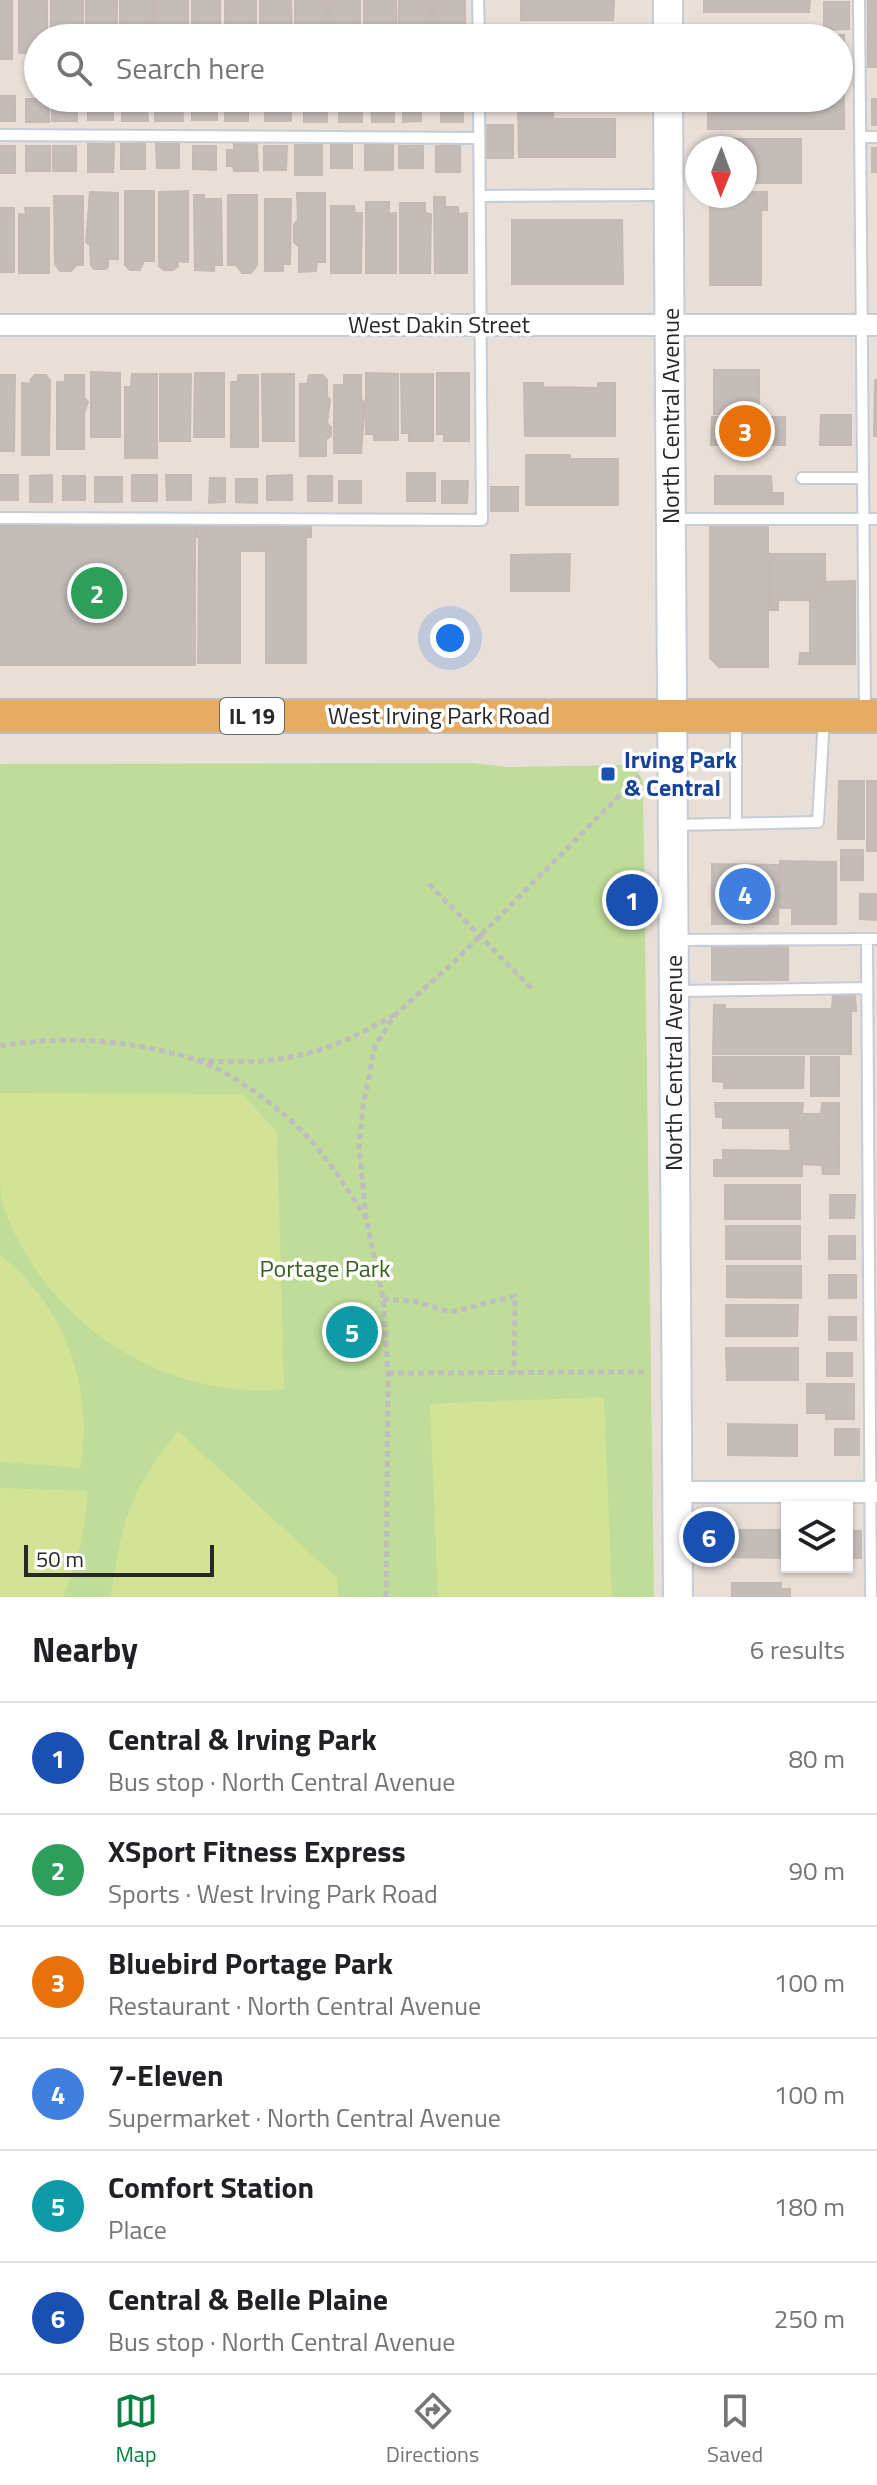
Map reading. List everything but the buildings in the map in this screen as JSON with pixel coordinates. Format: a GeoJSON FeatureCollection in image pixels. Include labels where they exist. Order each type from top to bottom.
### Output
{"type":"FeatureCollection","features":[{"type":"Feature","properties":{"kind":"main road"},"geometry":{"type":"LineString","coordinates":[[668,0],[668,24]]}},
{"type":"Feature","properties":{"kind":"main road","name":"North Central Avenue"},"geometry":{"type":"LineString","coordinates":[[668,112],[678,1597]]}},
{"type":"Feature","properties":{"kind":"main road","name":"West Irving Park Road"},"geometry":{"type":"LineString","coordinates":[[0,716],[871,716]]}},
{"type":"Feature","properties":{"kind":"street","name":"West Dakin Street"},"geometry":{"type":"LineString","coordinates":[[0,325],[870,325]]}},
{"type":"Feature","properties":{"kind":"street"},"geometry":{"type":"LineString","coordinates":[[678,1492],[874,1492]]}},
{"type":"Feature","properties":{"kind":"lane"},"geometry":{"type":"LineString","coordinates":[[478,0],[479,24]]}},
{"type":"Feature","properties":{"kind":"lane"},"geometry":{"type":"LineString","coordinates":[[859,0],[860,137],[870,325],[863,478],[871,716]]}},
{"type":"Feature","properties":{"kind":"lane"},"geometry":{"type":"LineString","coordinates":[[0,518],[482,520],[479,112]]}},
{"type":"Feature","properties":{"kind":"lane"},"geometry":{"type":"LineString","coordinates":[[0,135],[479,138]]}},
{"type":"Feature","properties":{"kind":"lane"},"geometry":{"type":"LineString","coordinates":[[860,137],[877,137]]}},
{"type":"Feature","properties":{"kind":"lane"},"geometry":{"type":"LineString","coordinates":[[480,196],[669,195]]}},
{"type":"Feature","properties":{"kind":"lane"},"geometry":{"type":"LineString","coordinates":[[802,478],[863,478]]}},
{"type":"Feature","properties":{"kind":"lane"},"geometry":{"type":"LineString","coordinates":[[671,519],[877,519]]}},
{"type":"Feature","properties":{"kind":"lane"},"geometry":{"type":"LineString","coordinates":[[673,825],[818,822],[824,716]]}},
{"type":"Feature","properties":{"kind":"lane"},"geometry":{"type":"LineString","coordinates":[[736,717],[736,824]]}},
{"type":"Feature","properties":{"kind":"lane"},"geometry":{"type":"LineString","coordinates":[[673,940],[872,939],[867,988],[874,1492],[871,1597]]}},
{"type":"Feature","properties":{"kind":"lane"},"geometry":{"type":"LineString","coordinates":[[674,991],[867,988]]}},
{"type":"Feature","properties":{"kind":"path"},"geometry":{"type":"LineString","coordinates":[[0,1046],[61,1040],[100,1042],[232,1063],[313,1054],[354,1039],[395,1015],[639,776]]}},
{"type":"Feature","properties":{"kind":"path"},"geometry":{"type":"LineString","coordinates":[[429,884],[532,989]]}},
{"type":"Feature","properties":{"kind":"path"},"geometry":{"type":"LineString","coordinates":[[386,1597],[388,1373],[383,1299],[366,1218],[359,1147],[363,1106],[375,1046],[395,1015]]}},
{"type":"Feature","properties":{"kind":"path"},"geometry":{"type":"LineString","coordinates":[[195,1059],[240,1082],[311,1140],[341,1178],[366,1218]]}},
{"type":"Feature","properties":{"kind":"path"},"geometry":{"type":"LineString","coordinates":[[383,1299],[413,1301],[451,1312],[515,1296],[514,1373]]}},
{"type":"Feature","properties":{"kind":"path"},"geometry":{"type":"LineString","coordinates":[[388,1373],[644,1372]]}},
{"type":"Feature","properties":{"kind":"green space","name":"Portage Park"},"geometry":{"type":"Polygon","coordinates":[[[472,763],[508,767],[624,765],[635,767],[643,782],[654,1597],[0,1597],[0,764],[472,763]]]}},
{"type":"Feature","properties":{"kind":"green space"},"geometry":{"type":"Polygon","coordinates":[[[0,1093],[242,1094],[277,1132],[284,1389],[245,1390],[170,1374],[102,1338],[72,1313],[25,1252],[5,1211],[0,1185],[0,1093]]]}},
{"type":"Feature","properties":{"kind":"green space"},"geometry":{"type":"Polygon","coordinates":[[[0,1255],[42,1298],[70,1350],[83,1408],[80,1468],[0,1462],[0,1255]]]}},
{"type":"Feature","properties":{"kind":"green space"},"geometry":{"type":"Polygon","coordinates":[[[604,1397],[612,1597],[438,1597],[430,1404],[604,1397]]]}},
{"type":"Feature","properties":{"kind":"green space"},"geometry":{"type":"Polygon","coordinates":[[[178,1431],[337,1578],[338,1597],[111,1597],[119,1548],[130,1508],[149,1471],[178,1431]]]}},
{"type":"Feature","properties":{"kind":"green space"},"geometry":{"type":"Polygon","coordinates":[[[0,1488],[87,1491],[80,1545],[63,1597],[0,1597],[0,1488]]]}},
{"type":"Feature","properties":{"kind":"place","name":"Bluebird Portage Park"},"geometry":{"type":"Point","coordinates":[745,431]}},
{"type":"Feature","properties":{"kind":"place","name":"XSport Fitness Express"},"geometry":{"type":"Point","coordinates":[97,593]}},
{"type":"Feature","properties":{"kind":"place","name":"Irving Park & Central"},"geometry":{"type":"Point","coordinates":[608,774]}},
{"type":"Feature","properties":{"kind":"place","name":"7-Eleven"},"geometry":{"type":"Point","coordinates":[745,894]}},
{"type":"Feature","properties":{"kind":"place","name":"Central & Irving Park"},"geometry":{"type":"Point","coordinates":[632,900]}},
{"type":"Feature","properties":{"kind":"place","name":"Comfort Station"},"geometry":{"type":"Point","coordinates":[352,1332]}},
{"type":"Feature","properties":{"kind":"place","name":"Central & Belle Plaine"},"geometry":{"type":"Point","coordinates":[709,1537]}}]}
